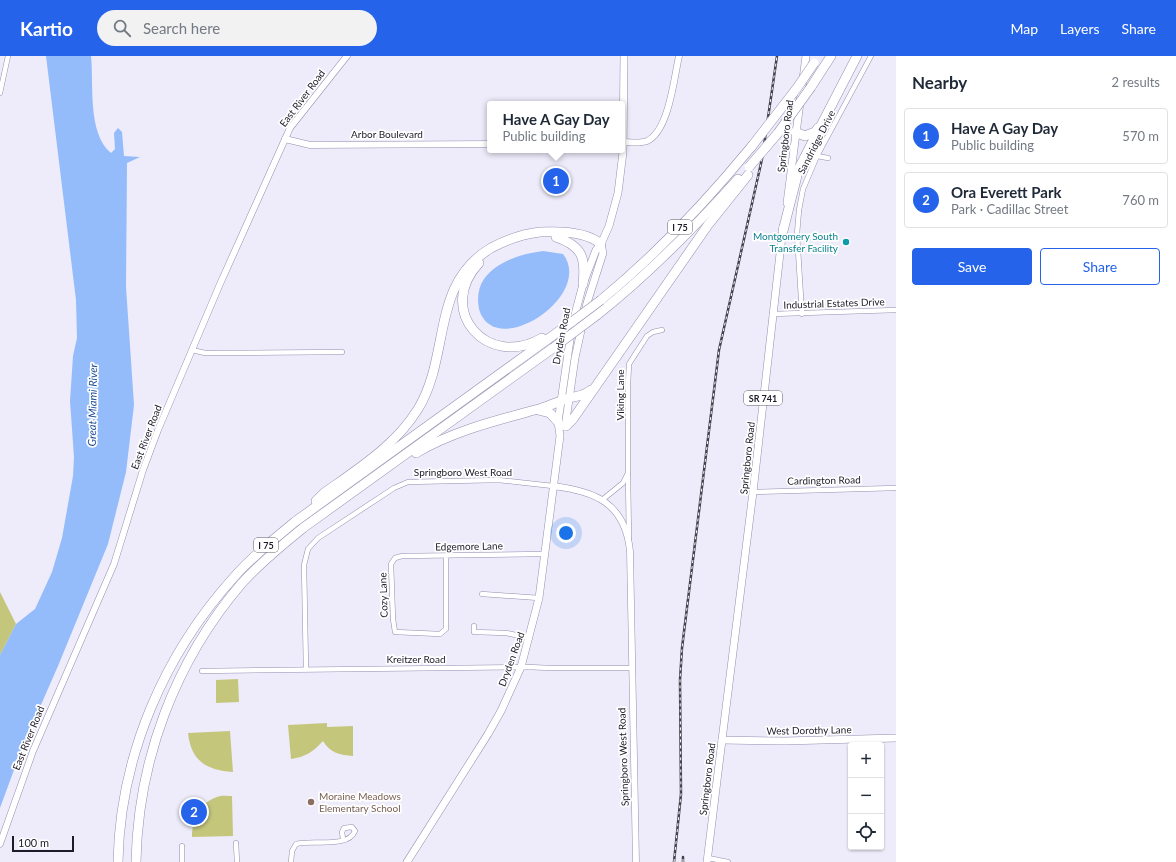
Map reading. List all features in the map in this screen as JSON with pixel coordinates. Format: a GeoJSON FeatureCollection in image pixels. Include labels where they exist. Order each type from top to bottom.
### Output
{"type":"FeatureCollection","features":[{"type":"Feature","properties":{"kind":"highway","name":"I 75"},"geometry":{"type":"LineString","coordinates":[[136,862],[141,801],[145,777],[156,737],[184,668],[205,633],[243,583],[264,561],[303,528],[553,348],[638,283],[683,239],[748,171],[778,133],[831,56]]}},
{"type":"Feature","properties":{"kind":"highway"},"geometry":{"type":"LineString","coordinates":[[783,231],[799,168],[857,56]]}},
{"type":"Feature","properties":{"kind":"highway","name":"I 75"},"geometry":{"type":"LineString","coordinates":[[118,862],[120,822],[129,772],[142,729],[171,664],[200,619],[231,580],[268,544],[296,522],[601,300],[667,242],[752,146],[797,88],[816,60]]}},
{"type":"Feature","properties":{"kind":"highway"},"geometry":{"type":"LineString","coordinates":[[795,132],[801,135],[809,135],[815,132],[821,125]]}},
{"type":"Feature","properties":{"kind":"highway"},"geometry":{"type":"LineString","coordinates":[[530,411],[548,412],[562,424],[573,419],[708,225],[748,171]]}},
{"type":"Feature","properties":{"kind":"highway"},"geometry":{"type":"LineString","coordinates":[[296,522],[324,493],[384,448],[400,433],[418,408],[433,371],[452,292],[458,278],[472,262],[484,252],[504,241],[538,232],[578,234],[595,239],[601,244]]}},
{"type":"Feature","properties":{"kind":"highway"},"geometry":{"type":"LineString","coordinates":[[557,331],[529,345],[515,348],[502,347],[485,341],[477,334],[469,323],[462,305],[463,291],[467,279],[472,271],[488,255],[515,242],[545,237],[556,237],[576,238],[601,244]]}},
{"type":"Feature","properties":{"kind":"highway"},"geometry":{"type":"LineString","coordinates":[[556,237],[571,243],[582,255],[584,267],[583,284]]}},
{"type":"Feature","properties":{"kind":"highway"},"geometry":{"type":"LineString","coordinates":[[373,477],[437,441],[472,427],[570,398],[580,397],[588,392],[606,371]]}},
{"type":"Feature","properties":{"kind":"main road","name":"Dryden Road"},"geometry":{"type":"LineString","coordinates":[[623,101],[624,56]]}},
{"type":"Feature","properties":{"kind":"main road","name":"Springboro Road"},"geometry":{"type":"LineString","coordinates":[[707,860],[753,492],[772,314],[806,56]]}},
{"type":"Feature","properties":{"kind":"main road","name":"Dryden Road"},"geometry":{"type":"LineString","coordinates":[[562,424],[560,402],[568,344],[583,284],[596,250],[601,244],[609,226],[618,193],[622,153]]}},
{"type":"Feature","properties":{"kind":"main road","name":"Dryden Road"},"geometry":{"type":"LineString","coordinates":[[407,862],[502,711],[530,638],[539,598],[562,424],[570,398],[575,358],[587,303],[603,253],[601,244]]}},
{"type":"Feature","properties":{"kind":"main road","name":"West Dorothy Lane"},"geometry":{"type":"LineString","coordinates":[[722,740],[785,741],[896,738]]}},
{"type":"Feature","properties":{"kind":"street"},"geometry":{"type":"LineString","coordinates":[[0,93],[8,56]]}},
{"type":"Feature","properties":{"kind":"street","name":"East River Road"},"geometry":{"type":"LineString","coordinates":[[0,844],[33,751],[114,564],[148,456],[192,350],[285,139],[296,119],[347,56]]}},
{"type":"Feature","properties":{"kind":"street"},"geometry":{"type":"LineString","coordinates":[[625,142],[646,141],[658,131],[664,120],[679,56]]}},
{"type":"Feature","properties":{"kind":"street","name":"Sandridge Drive"},"geometry":{"type":"LineString","coordinates":[[802,314],[797,250],[798,220],[803,188],[816,156],[871,56]]}},
{"type":"Feature","properties":{"kind":"street","name":"Arbor Boulevard"},"geometry":{"type":"LineString","coordinates":[[285,139],[310,145],[487,144]]}},
{"type":"Feature","properties":{"kind":"street"},"geometry":{"type":"LineString","coordinates":[[816,156],[828,158]]}},
{"type":"Feature","properties":{"kind":"street","name":"Industrial Estates Drive"},"geometry":{"type":"LineString","coordinates":[[772,314],[896,310]]}},
{"type":"Feature","properties":{"kind":"street","name":"Viking Lane"},"geometry":{"type":"LineString","coordinates":[[629,543],[629,364],[647,336],[653,332],[662,330]]}},
{"type":"Feature","properties":{"kind":"street"},"geometry":{"type":"LineString","coordinates":[[192,350],[205,353],[342,352]]}},
{"type":"Feature","properties":{"kind":"street"},"geometry":{"type":"LineString","coordinates":[[602,500],[620,486],[628,476]]}},
{"type":"Feature","properties":{"kind":"street","name":"Springboro West Road"},"geometry":{"type":"LineString","coordinates":[[306,669],[304,565],[308,549],[318,538],[394,488],[408,482],[498,480],[553,486],[589,492],[602,500],[618,516],[626,530],[629,543],[636,862]]}},
{"type":"Feature","properties":{"kind":"street","name":"Cardington Road"},"geometry":{"type":"LineString","coordinates":[[753,492],[896,488]]}},
{"type":"Feature","properties":{"kind":"street","name":"Edgemore Lane"},"geometry":{"type":"LineString","coordinates":[[393,558],[402,556],[544,554]]}},
{"type":"Feature","properties":{"kind":"street","name":"Cozy Lane"},"geometry":{"type":"LineString","coordinates":[[393,558],[391,564],[394,631],[398,634],[442,633],[447,627],[446,556]]}},
{"type":"Feature","properties":{"kind":"street"},"geometry":{"type":"LineString","coordinates":[[482,594],[539,598]]}},
{"type":"Feature","properties":{"kind":"street"},"geometry":{"type":"LineString","coordinates":[[474,626],[474,632],[506,633],[530,638]]}},
{"type":"Feature","properties":{"kind":"street","name":"Kreitzer Road"},"geometry":{"type":"LineString","coordinates":[[202,671],[520,667],[631,668]]}},
{"type":"Feature","properties":{"kind":"street"},"geometry":{"type":"LineString","coordinates":[[291,862],[292,852],[296,844],[334,842],[343,839]]}},
{"type":"Feature","properties":{"kind":"street"},"geometry":{"type":"LineString","coordinates":[[236,843],[237,862]]}},
{"type":"Feature","properties":{"kind":"street"},"geometry":{"type":"LineString","coordinates":[[182,846],[182,862]]}},
{"type":"Feature","properties":{"kind":"street"},"geometry":{"type":"LineString","coordinates":[[707,860],[728,862]]}},
{"type":"Feature","properties":{"kind":"green space"},"geometry":{"type":"Polygon","coordinates":[[[0,592],[16,624],[0,655],[0,592]]]}},
{"type":"Feature","properties":{"kind":"green space"},"geometry":{"type":"Polygon","coordinates":[[[238,679],[239,702],[216,703],[216,680],[238,679]]]}},
{"type":"Feature","properties":{"kind":"green space"},"geometry":{"type":"Polygon","coordinates":[[[327,723],[327,727],[353,726],[353,756],[332,751],[323,741],[308,753],[291,759],[288,725],[327,723]]]}},
{"type":"Feature","properties":{"kind":"green space"},"geometry":{"type":"Polygon","coordinates":[[[230,731],[233,772],[223,771],[208,766],[196,757],[192,751],[188,733],[230,731]]]}},
{"type":"Feature","properties":{"kind":"green space"},"geometry":{"type":"Polygon","coordinates":[[[232,796],[233,836],[192,837],[193,824],[201,808],[206,803],[217,797],[232,796]]]}},
{"type":"Feature","properties":{"kind":"water","name":"Great Miami River"},"geometry":{"type":"Polygon","coordinates":[[[46,56],[91,56],[93,108],[98,133],[103,144],[111,153],[115,149],[114,133],[118,128],[122,132],[124,156],[140,157],[127,163],[126,287],[134,405],[126,472],[108,544],[58,666],[22,748],[0,808],[0,655],[16,624],[35,609],[52,572],[62,538],[73,476],[74,457],[70,401],[73,356],[77,338],[76,300],[46,56]]]}},
{"type":"Feature","properties":{"kind":"water"},"geometry":{"type":"Polygon","coordinates":[[[543,251],[563,254],[569,271],[565,288],[554,304],[539,317],[521,326],[503,329],[488,324],[478,305],[479,290],[484,279],[496,267],[510,259],[543,251]]]}},
{"type":"Feature","properties":{"kind":"railway"},"geometry":{"type":"LineString","coordinates":[[674,862],[681,794],[680,680],[682,648],[719,350],[762,159],[777,56]]}},
{"type":"Feature","properties":{"kind":"railway"},"geometry":{"type":"LineString","coordinates":[[683,857],[683,862]]}},
{"type":"Feature","properties":{"kind":"place","name":"Have A Gay Day"},"geometry":{"type":"Point","coordinates":[556,181]}},
{"type":"Feature","properties":{"kind":"place","name":"Montgomery South Transfer Facility"},"geometry":{"type":"Point","coordinates":[846,242]}},
{"type":"Feature","properties":{"kind":"place","name":"Moraine Meadows Elementary School"},"geometry":{"type":"Point","coordinates":[311,802]}},
{"type":"Feature","properties":{"kind":"place","name":"Ora Everett Park"},"geometry":{"type":"Point","coordinates":[194,812]}}]}
